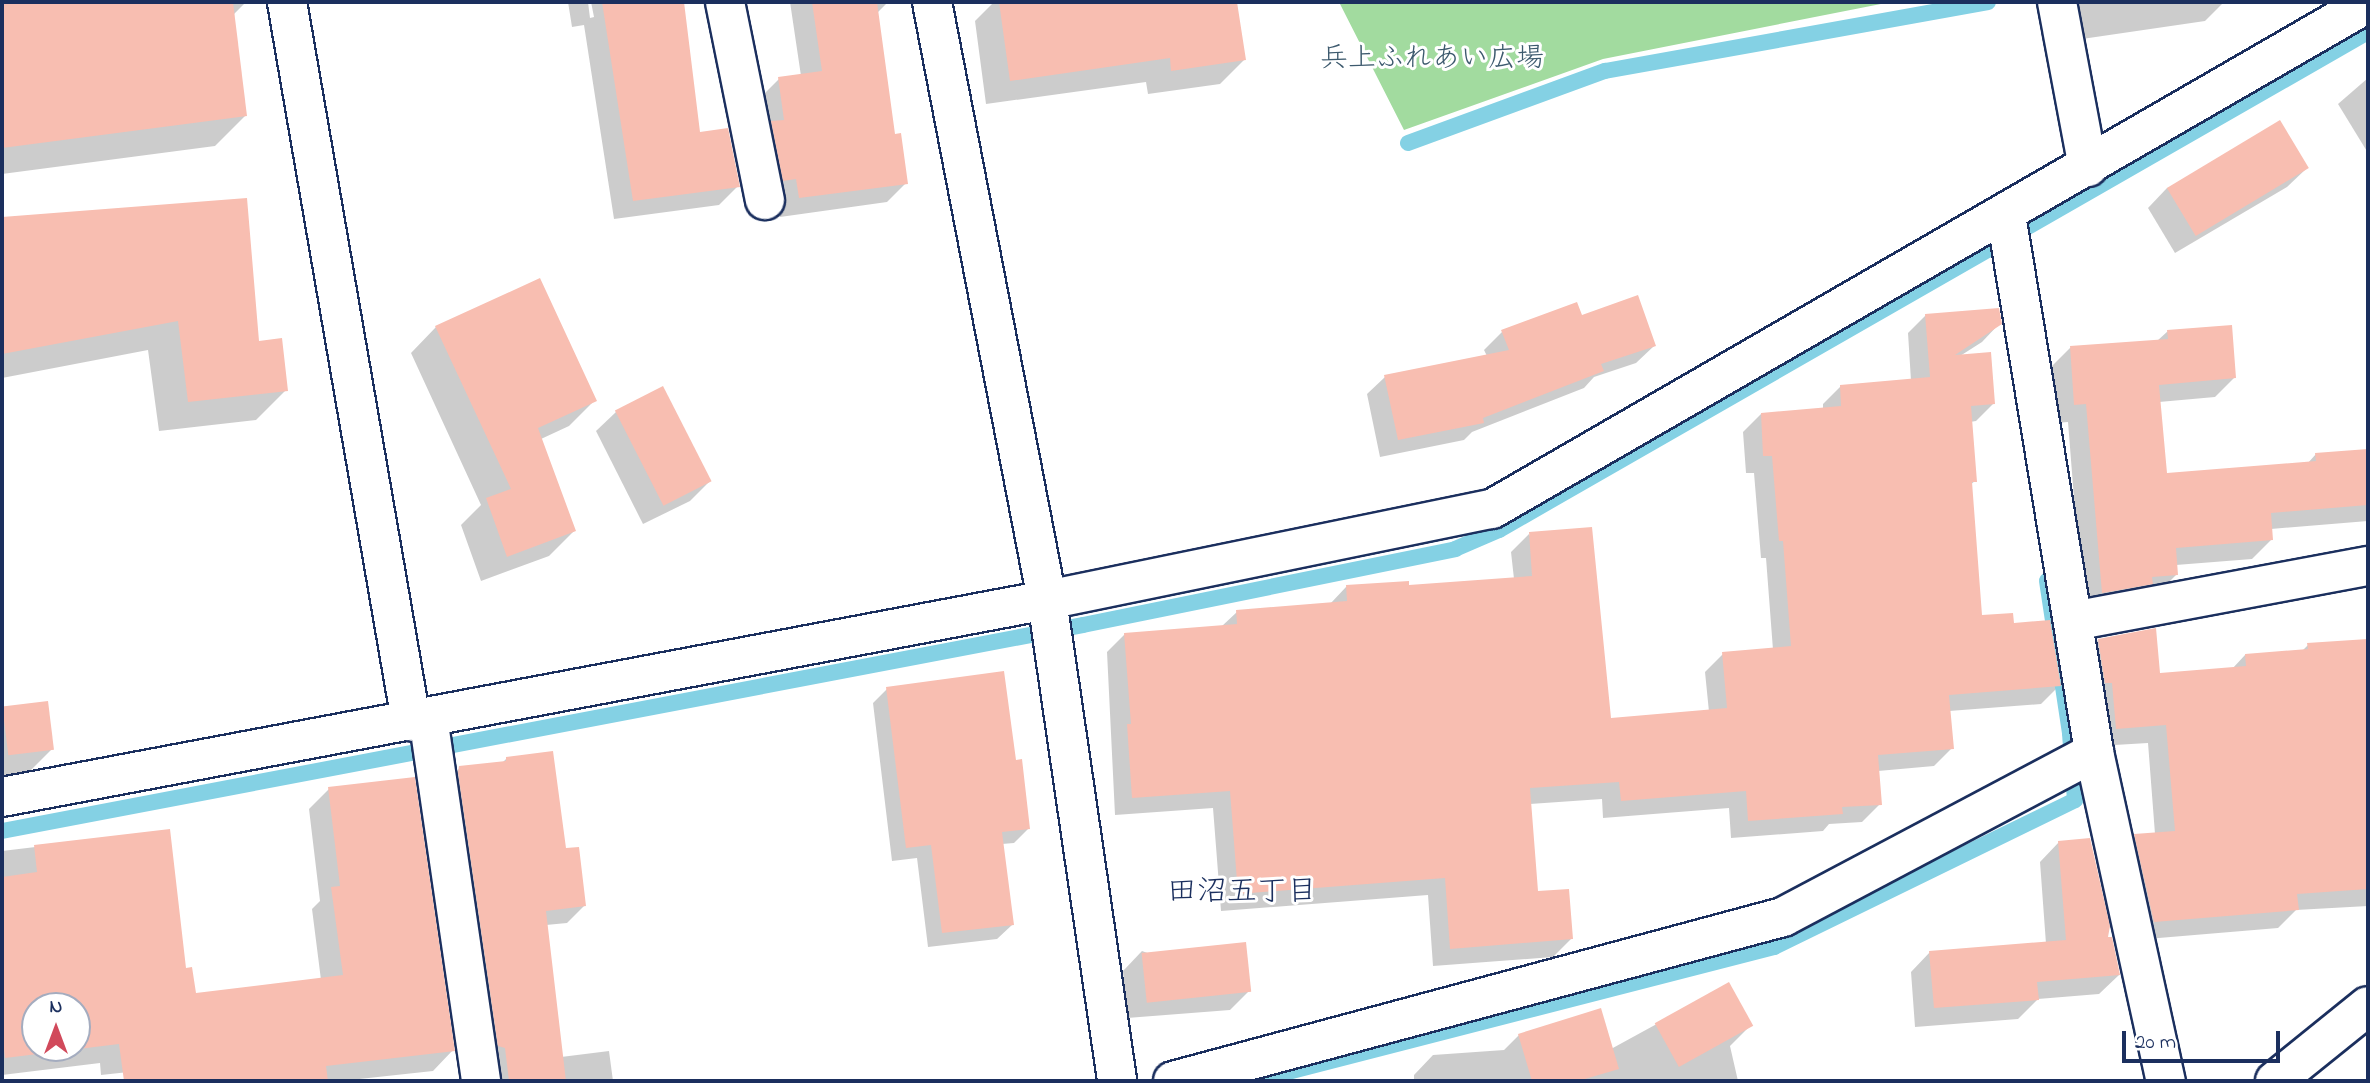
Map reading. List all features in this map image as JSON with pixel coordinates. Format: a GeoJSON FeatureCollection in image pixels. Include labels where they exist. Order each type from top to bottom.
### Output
{"type":"FeatureCollection","features":[{"type":"Feature","properties":{"kind":"street"},"geometry":{"type":"LineString","coordinates":[[288,2],[344,332],[419,719],[436,772],[481,1081]]}},
{"type":"Feature","properties":{"kind":"street"},"geometry":{"type":"LineString","coordinates":[[725,2],[765,200]]}},
{"type":"Feature","properties":{"kind":"street"},"geometry":{"type":"LineString","coordinates":[[932,2],[1047,600],[1117,1081]]}},
{"type":"Feature","properties":{"kind":"street"},"geometry":{"type":"LineString","coordinates":[[2057,2],[2088,167]]}},
{"type":"Feature","properties":{"kind":"street"},"geometry":{"type":"LineString","coordinates":[[2,797],[1047,600],[1492,509],[2006,215],[2368,3]]}},
{"type":"Feature","properties":{"kind":"street"},"geometry":{"type":"LineString","coordinates":[[2006,215],[2094,752],[2166,1081]]}},
{"type":"Feature","properties":{"kind":"street"},"geometry":{"type":"LineString","coordinates":[[2073,621],[2368,566]]}},
{"type":"Feature","properties":{"kind":"street"},"geometry":{"type":"LineString","coordinates":[[1173,1081],[1783,918],[2094,752]]}},
{"type":"Feature","properties":{"kind":"street"},"geometry":{"type":"LineString","coordinates":[[2275,1081],[2368,1006]]}},
{"type":"Feature","properties":{"kind":"green space","name":"兵上ふれあい広場"},"geometry":{"type":"Polygon","coordinates":[[[1339,2],[1891,2],[1603,59],[1404,130],[1339,2]]]}},
{"type":"Feature","properties":{"kind":"building"},"geometry":{"type":"Polygon","coordinates":[[[2,2],[233,2],[247,116],[2,148],[2,2]]]}},
{"type":"Feature","properties":{"kind":"building"},"geometry":{"type":"Polygon","coordinates":[[[602,2],[684,2],[700,132],[728,128],[740,187],[633,201],[602,2]]]}},
{"type":"Feature","properties":{"kind":"building"},"geometry":{"type":"Polygon","coordinates":[[[812,2],[877,2],[895,134],[901,133],[908,184],[799,198],[796,179],[783,181],[771,121],[784,120],[778,77],[822,71],[812,2]]]}},
{"type":"Feature","properties":{"kind":"building"},"geometry":{"type":"Polygon","coordinates":[[[999,2],[1237,2],[1246,60],[1171,71],[1170,58],[1010,81],[999,2]]]}},
{"type":"Feature","properties":{"kind":"building"},"geometry":{"type":"Polygon","coordinates":[[[2280,120],[2309,168],[2196,236],[2167,188],[2280,120]]]}},
{"type":"Feature","properties":{"kind":"building"},"geometry":{"type":"Polygon","coordinates":[[[247,198],[259,341],[282,338],[288,391],[188,402],[178,321],[2,354],[2,217],[247,198]]]}},
{"type":"Feature","properties":{"kind":"building"},"geometry":{"type":"Polygon","coordinates":[[[540,278],[597,401],[538,428],[576,531],[507,557],[486,498],[511,489],[435,326],[540,278]]]}},
{"type":"Feature","properties":{"kind":"building"},"geometry":{"type":"Polygon","coordinates":[[[1638,295],[1656,346],[1601,364],[1604,371],[1483,418],[1484,423],[1398,440],[1384,375],[1509,350],[1501,330],[1577,302],[1582,315],[1638,295]]]}},
{"type":"Feature","properties":{"kind":"building"},"geometry":{"type":"Polygon","coordinates":[[[1999,308],[2002,324],[1955,355],[1991,352],[1995,404],[1971,406],[1977,482],[1972,482],[1982,615],[2013,613],[2014,623],[2050,620],[2061,686],[1949,695],[1954,749],[1878,755],[1882,805],[1842,807],[1843,814],[1748,821],[1746,791],[1621,801],[1619,782],[1530,788],[1538,891],[1569,889],[1573,939],[1450,949],[1445,878],[1238,894],[1230,791],[1132,798],[1127,724],[1131,724],[1124,633],[1237,624],[1236,610],[1347,601],[1346,585],[1409,581],[1409,585],[1532,576],[1529,532],[1592,527],[1611,718],[1727,708],[1722,652],[1791,646],[1783,541],[1779,541],[1772,456],[1763,456],[1761,413],[1841,406],[1840,385],[1930,377],[1925,314],[1999,308]]]}},
{"type":"Feature","properties":{"kind":"building"},"geometry":{"type":"Polygon","coordinates":[[[2232,325],[2236,378],[2159,385],[2167,473],[2316,461],[2315,453],[2368,449],[2368,505],[2271,513],[2273,540],[2176,548],[2178,575],[2152,577],[2153,584],[2102,593],[2086,404],[2074,405],[2070,346],[2168,339],[2167,330],[2232,325]]]}},
{"type":"Feature","properties":{"kind":"building"},"geometry":{"type":"Polygon","coordinates":[[[663,386],[712,481],[663,506],[615,411],[663,386]]]}},
{"type":"Feature","properties":{"kind":"building"},"geometry":{"type":"Polygon","coordinates":[[[2156,628],[2160,673],[2246,666],[2245,654],[2308,649],[2307,643],[2368,639],[2368,889],[2297,894],[2299,910],[2154,922],[2134,834],[2175,831],[2166,725],[2116,729],[2112,683],[2105,683],[2098,639],[2156,628]]]}},
{"type":"Feature","properties":{"kind":"building"},"geometry":{"type":"Polygon","coordinates":[[[1004,671],[1016,760],[1022,759],[1030,829],[1002,832],[1014,925],[942,933],[931,845],[906,848],[886,687],[1004,671]]]}},
{"type":"Feature","properties":{"kind":"building"},"geometry":{"type":"Polygon","coordinates":[[[48,701],[54,750],[8,755],[2,707],[48,701]]]}},
{"type":"Feature","properties":{"kind":"building"},"geometry":{"type":"Polygon","coordinates":[[[553,751],[566,848],[579,847],[586,906],[546,911],[566,1081],[509,1081],[505,1048],[498,1046],[458,772],[459,766],[506,761],[506,757],[553,751]]]}},
{"type":"Feature","properties":{"kind":"building"},"geometry":{"type":"Polygon","coordinates":[[[415,777],[455,1051],[326,1066],[328,1081],[124,1081],[119,1044],[91,1047],[91,992],[21,992],[21,1056],[5,1058],[2,1031],[2,877],[37,872],[34,845],[170,829],[186,968],[192,967],[196,993],[343,975],[331,887],[340,886],[328,787],[415,777]]]}},
{"type":"Feature","properties":{"kind":"building"},"geometry":{"type":"Polygon","coordinates":[[[2090,838],[2110,926],[2108,937],[2112,937],[2120,975],[2037,982],[2039,1000],[1934,1008],[1929,951],[2066,940],[2058,841],[2090,838]]]}},
{"type":"Feature","properties":{"kind":"building"},"geometry":{"type":"Polygon","coordinates":[[[1246,942],[1251,992],[1147,1003],[1142,953],[1246,942]]]}},
{"type":"Feature","properties":{"kind":"building"},"geometry":{"type":"Polygon","coordinates":[[[1729,982],[1753,1026],[1679,1067],[1655,1023],[1729,982]]]}},
{"type":"Feature","properties":{"kind":"building"},"geometry":{"type":"Polygon","coordinates":[[[1601,1008],[1619,1069],[1578,1081],[1532,1081],[1518,1034],[1601,1008]]]}},
{"type":"Feature","properties":{"kind":"waterway"},"geometry":{"type":"LineString","coordinates":[[1408,143],[1605,71],[1988,2]]}},
{"type":"Feature","properties":{"kind":"waterway"},"geometry":{"type":"LineString","coordinates":[[2,831],[1083,625],[1455,549],[1499,530],[2368,32]]}},
{"type":"Feature","properties":{"kind":"waterway"},"geometry":{"type":"LineString","coordinates":[[1253,1081],[1774,947],[2075,800],[2070,733],[2047,581]]}},
{"type":"Feature","properties":{"kind":"district","name":"田沼五丁目"},"geometry":{"type":"Point","coordinates":[1242,893]}}]}
